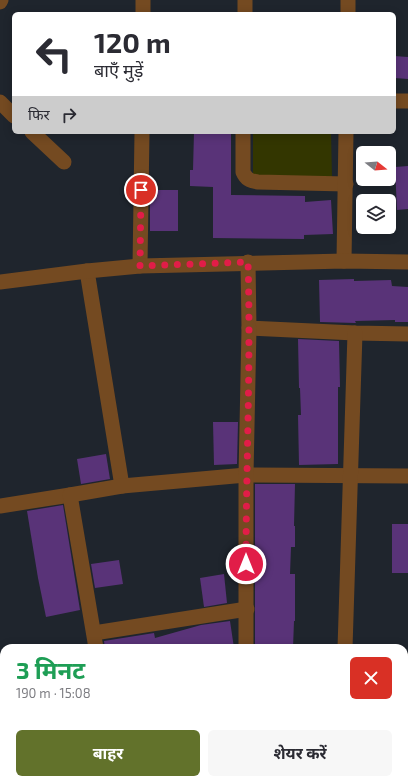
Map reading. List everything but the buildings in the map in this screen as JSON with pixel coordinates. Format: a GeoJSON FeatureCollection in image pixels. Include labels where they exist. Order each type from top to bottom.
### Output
{"type":"FeatureCollection","features":[{"type":"Feature","properties":{"kind":"street"},"geometry":{"type":"LineString","coordinates":[[143,0],[143,12]]}},
{"type":"Feature","properties":{"kind":"street"},"geometry":{"type":"LineString","coordinates":[[245,0],[245,12]]}},
{"type":"Feature","properties":{"kind":"street"},"geometry":{"type":"LineString","coordinates":[[348,0],[348,12]]}},
{"type":"Feature","properties":{"kind":"street"},"geometry":{"type":"LineString","coordinates":[[396,101],[408,101]]}},
{"type":"Feature","properties":{"kind":"street"},"geometry":{"type":"LineString","coordinates":[[34,134],[64,162]]}},
{"type":"Feature","properties":{"kind":"street"},"geometry":{"type":"LineString","coordinates":[[140,266],[142,134]]}},
{"type":"Feature","properties":{"kind":"street"},"geometry":{"type":"LineString","coordinates":[[244,134],[243,172],[245,177],[250,181],[346,184]]}},
{"type":"Feature","properties":{"kind":"street"},"geometry":{"type":"LineString","coordinates":[[344,261],[346,134]]}},
{"type":"Feature","properties":{"kind":"street"},"geometry":{"type":"LineString","coordinates":[[246,644],[246,475],[250,328],[248,262]]}},
{"type":"Feature","properties":{"kind":"street"},"geometry":{"type":"LineString","coordinates":[[0,282],[87,270],[140,266],[248,262],[408,262]]}},
{"type":"Feature","properties":{"kind":"street"},"geometry":{"type":"LineString","coordinates":[[87,270],[122,486]]}},
{"type":"Feature","properties":{"kind":"street"},"geometry":{"type":"LineString","coordinates":[[250,328],[408,334]]}},
{"type":"Feature","properties":{"kind":"street"},"geometry":{"type":"LineString","coordinates":[[345,644],[356,333]]}},
{"type":"Feature","properties":{"kind":"street"},"geometry":{"type":"LineString","coordinates":[[0,506],[122,486],[246,475],[408,476]]}},
{"type":"Feature","properties":{"kind":"street"},"geometry":{"type":"LineString","coordinates":[[70,495],[95,644]]}},
{"type":"Feature","properties":{"kind":"street"},"geometry":{"type":"LineString","coordinates":[[94,633],[247,608]]}},
{"type":"Feature","properties":{"kind":"shaded area"},"geometry":{"type":"Polygon","coordinates":[[[253,134],[331,134],[332,177],[253,175],[253,134]]]}},
{"type":"Feature","properties":{"kind":"route"},"geometry":{"type":"LineString","coordinates":[[141,190],[140,266],[248,262],[250,328],[246,475],[246,564]]}}]}
